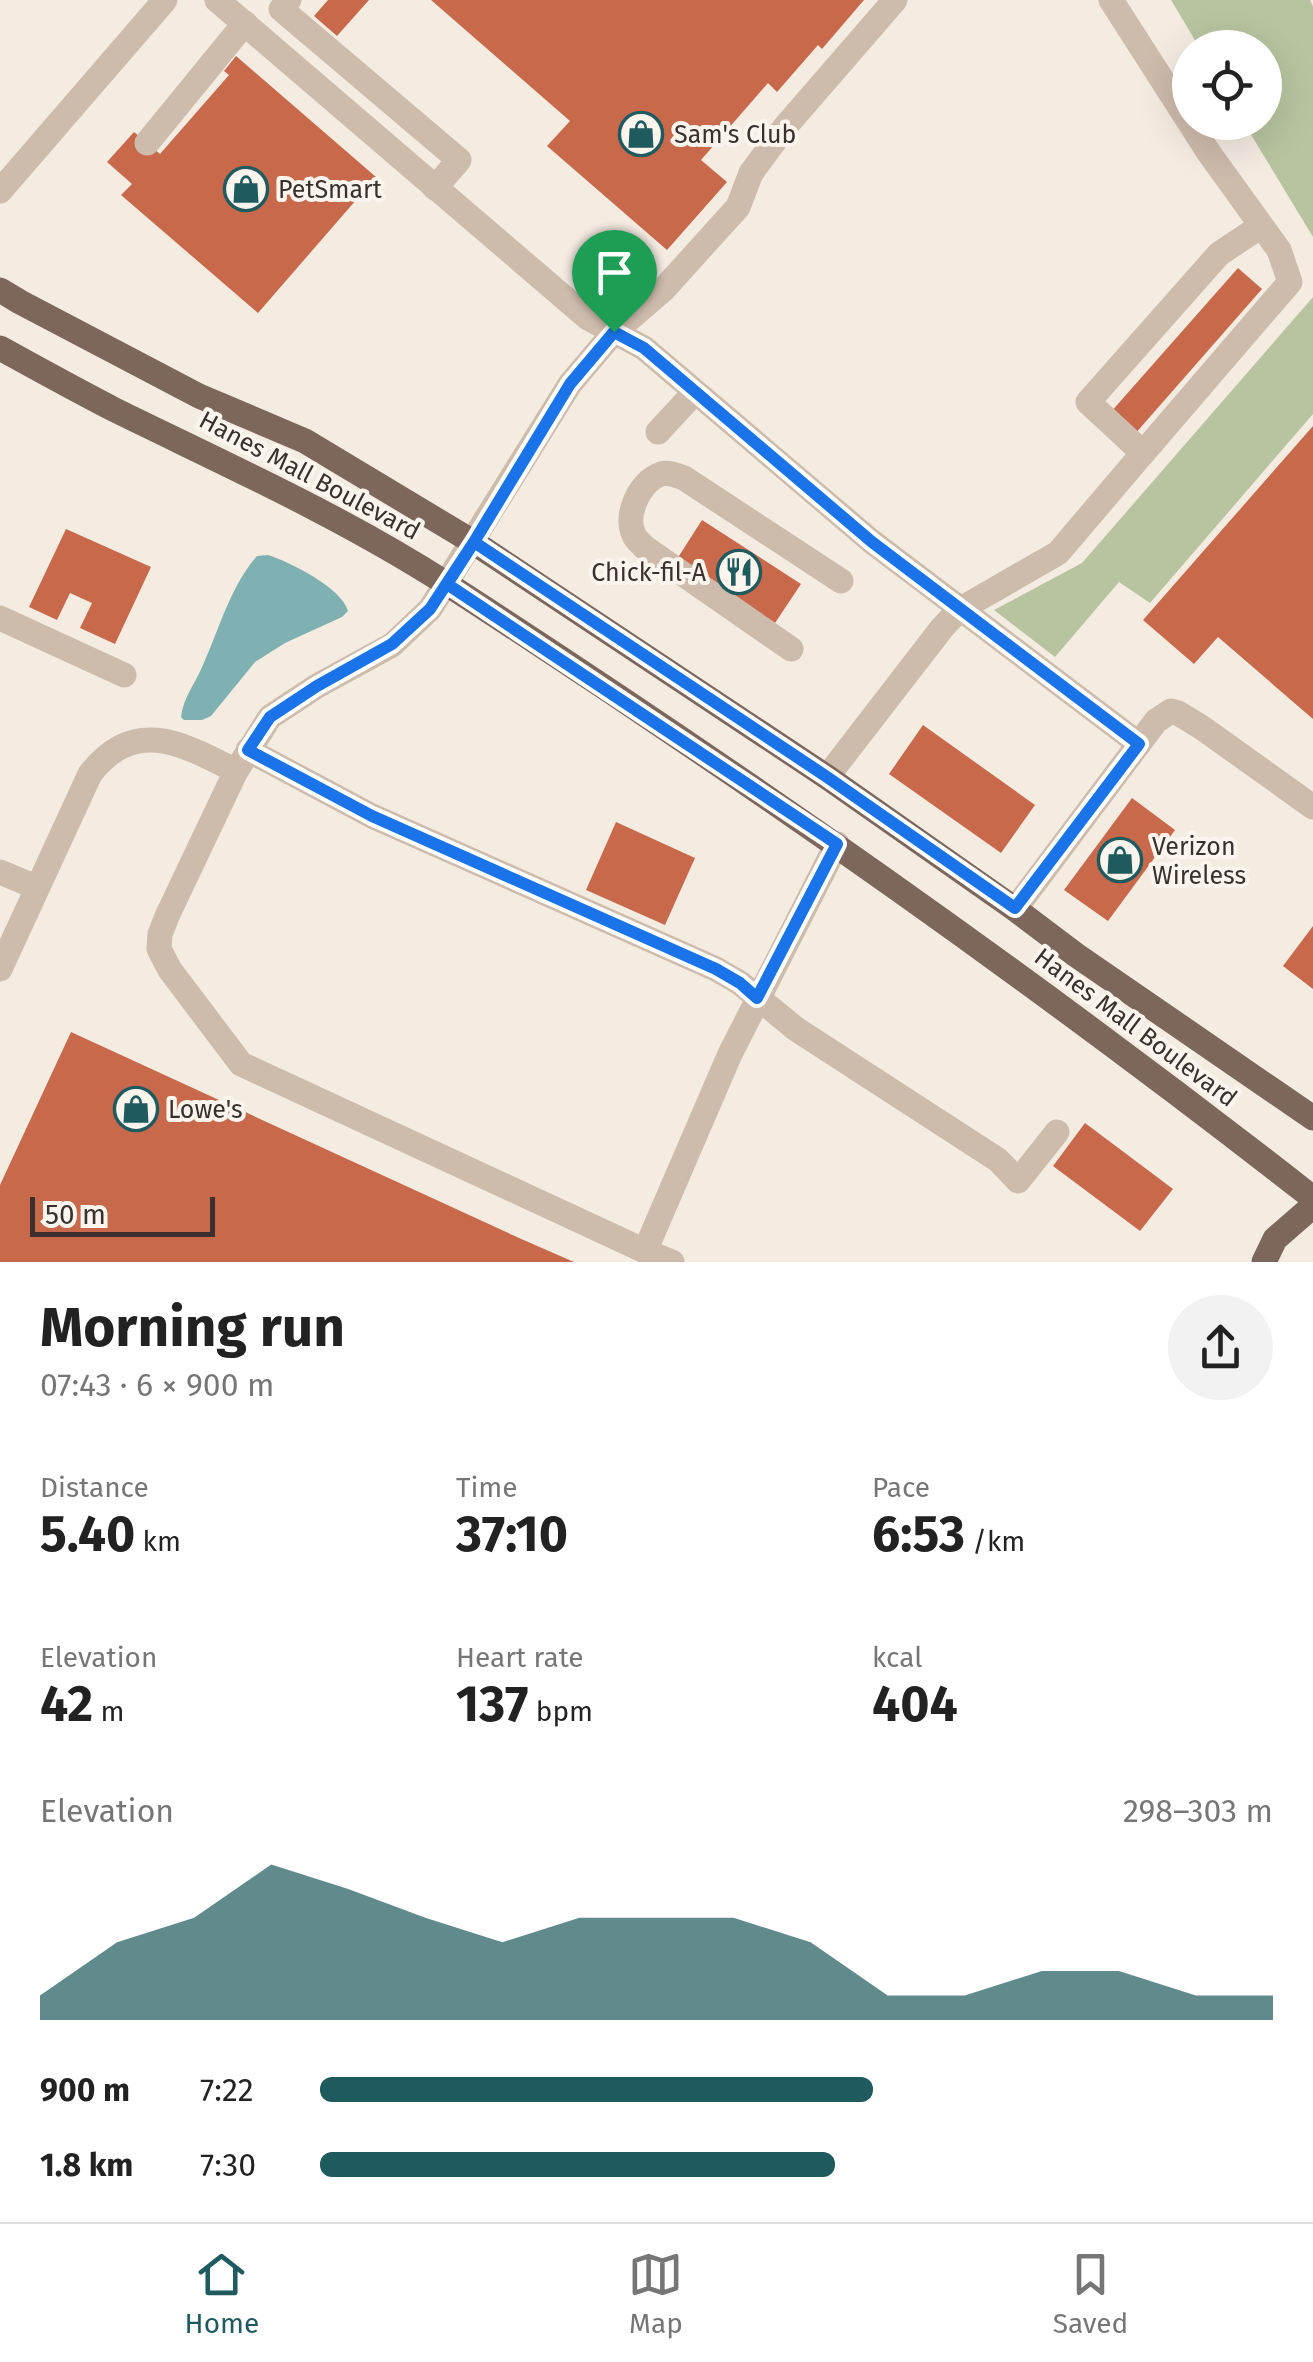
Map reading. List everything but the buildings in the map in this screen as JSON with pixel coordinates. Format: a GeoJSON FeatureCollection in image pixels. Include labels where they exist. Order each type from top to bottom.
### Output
{"type":"FeatureCollection","features":[{"type":"Feature","properties":{"kind":"main road","name":"Hanes Mall Boulevard"},"geometry":{"type":"LineString","coordinates":[[0,290],[199,396],[305,441],[474,542],[827,777],[1313,1118]]}},
{"type":"Feature","properties":{"kind":"main road","name":"Hanes Mall Boulevard"},"geometry":{"type":"LineString","coordinates":[[0,348],[112,408],[255,476],[394,550],[447,584],[837,844],[1313,1202]]}},
{"type":"Feature","properties":{"kind":"main road"},"geometry":{"type":"LineString","coordinates":[[1264,1262],[1275,1239],[1313,1202]]}},
{"type":"Feature","properties":{"kind":"street"},"geometry":{"type":"LineString","coordinates":[[0,191],[165,0]]}},
{"type":"Feature","properties":{"kind":"street"},"geometry":{"type":"LineString","coordinates":[[217,0],[588,318],[644,348],[872,542],[1139,744]]}},
{"type":"Feature","properties":{"kind":"street"},"geometry":{"type":"LineString","coordinates":[[289,0],[281,9],[459,160],[435,188]]}},
{"type":"Feature","properties":{"kind":"street"},"geometry":{"type":"LineString","coordinates":[[672,1262],[241,1064],[170,970],[159,948],[160,934],[242,761],[270,717],[392,644],[430,609],[570,384],[614,332],[663,290],[738,207],[751,173],[785,128],[896,0]]}},
{"type":"Feature","properties":{"kind":"street"},"geometry":{"type":"LineString","coordinates":[[827,777],[942,628],[959,610],[1058,553],[1290,282],[1279,250],[1209,153],[1111,0]]}},
{"type":"Feature","properties":{"kind":"street"},"geometry":{"type":"LineString","coordinates":[[146,143],[245,23]]}},
{"type":"Feature","properties":{"kind":"street"},"geometry":{"type":"LineString","coordinates":[[1143,453],[1088,402],[1220,254],[1260,226]]}},
{"type":"Feature","properties":{"kind":"street"},"geometry":{"type":"LineString","coordinates":[[658,432],[696,392]]}},
{"type":"Feature","properties":{"kind":"street"},"geometry":{"type":"LineString","coordinates":[[791,649],[644,547],[634,534],[630,519],[633,505],[644,488],[663,474],[684,478],[841,582]]}},
{"type":"Feature","properties":{"kind":"street"},"geometry":{"type":"LineString","coordinates":[[0,618],[124,675]]}},
{"type":"Feature","properties":{"kind":"street"},"geometry":{"type":"LineString","coordinates":[[1015,908],[1139,744],[1162,716],[1171,712],[1178,712],[1313,807]]}},
{"type":"Feature","properties":{"kind":"street"},"geometry":{"type":"LineString","coordinates":[[0,970],[90,774],[103,757],[120,746],[142,741],[182,744],[242,761],[716,969],[740,983],[796,1029],[998,1160],[1018,1181],[1057,1132]]}},
{"type":"Feature","properties":{"kind":"street"},"geometry":{"type":"LineString","coordinates":[[645,1251],[757,998],[837,844]]}},
{"type":"Feature","properties":{"kind":"street"},"geometry":{"type":"LineString","coordinates":[[0,872],[36,888]]}},
{"type":"Feature","properties":{"kind":"green space"},"geometry":{"type":"Polygon","coordinates":[[[1171,0],[1310,0],[1313,237],[1254,140],[1282,140],[1282,30],[1189,30],[1171,0]]]}},
{"type":"Feature","properties":{"kind":"green space"},"geometry":{"type":"Polygon","coordinates":[[[1313,297],[1313,414],[1150,603],[1119,582],[1055,657],[994,610],[1082,563],[1313,297]]]}},
{"type":"Feature","properties":{"kind":"water"},"geometry":{"type":"Polygon","coordinates":[[[268,555],[326,585],[348,611],[255,662],[211,716],[184,720],[184,703],[233,594],[257,556],[268,555]]]}},
{"type":"Feature","properties":{"kind":"place","name":"Sam's Club"},"geometry":{"type":"Point","coordinates":[641,134]}},
{"type":"Feature","properties":{"kind":"place","name":"PetSmart"},"geometry":{"type":"Point","coordinates":[246,189]}},
{"type":"Feature","properties":{"kind":"place","name":"Chick-fil-A"},"geometry":{"type":"Point","coordinates":[739,572]}},
{"type":"Feature","properties":{"kind":"place","name":"Verizon Wireless"},"geometry":{"type":"Point","coordinates":[1120,860]}},
{"type":"Feature","properties":{"kind":"place","name":"Lowe's"},"geometry":{"type":"Point","coordinates":[136,1109]}},
{"type":"Feature","properties":{"kind":"route"},"geometry":{"type":"LineString","coordinates":[[614,332],[644,348],[872,542],[1139,744],[1015,908],[827,777],[474,542],[447,584],[837,844],[757,998],[716,969],[372,816],[248,750],[270,717],[392,644],[430,609],[570,384],[614,332]]}}]}
